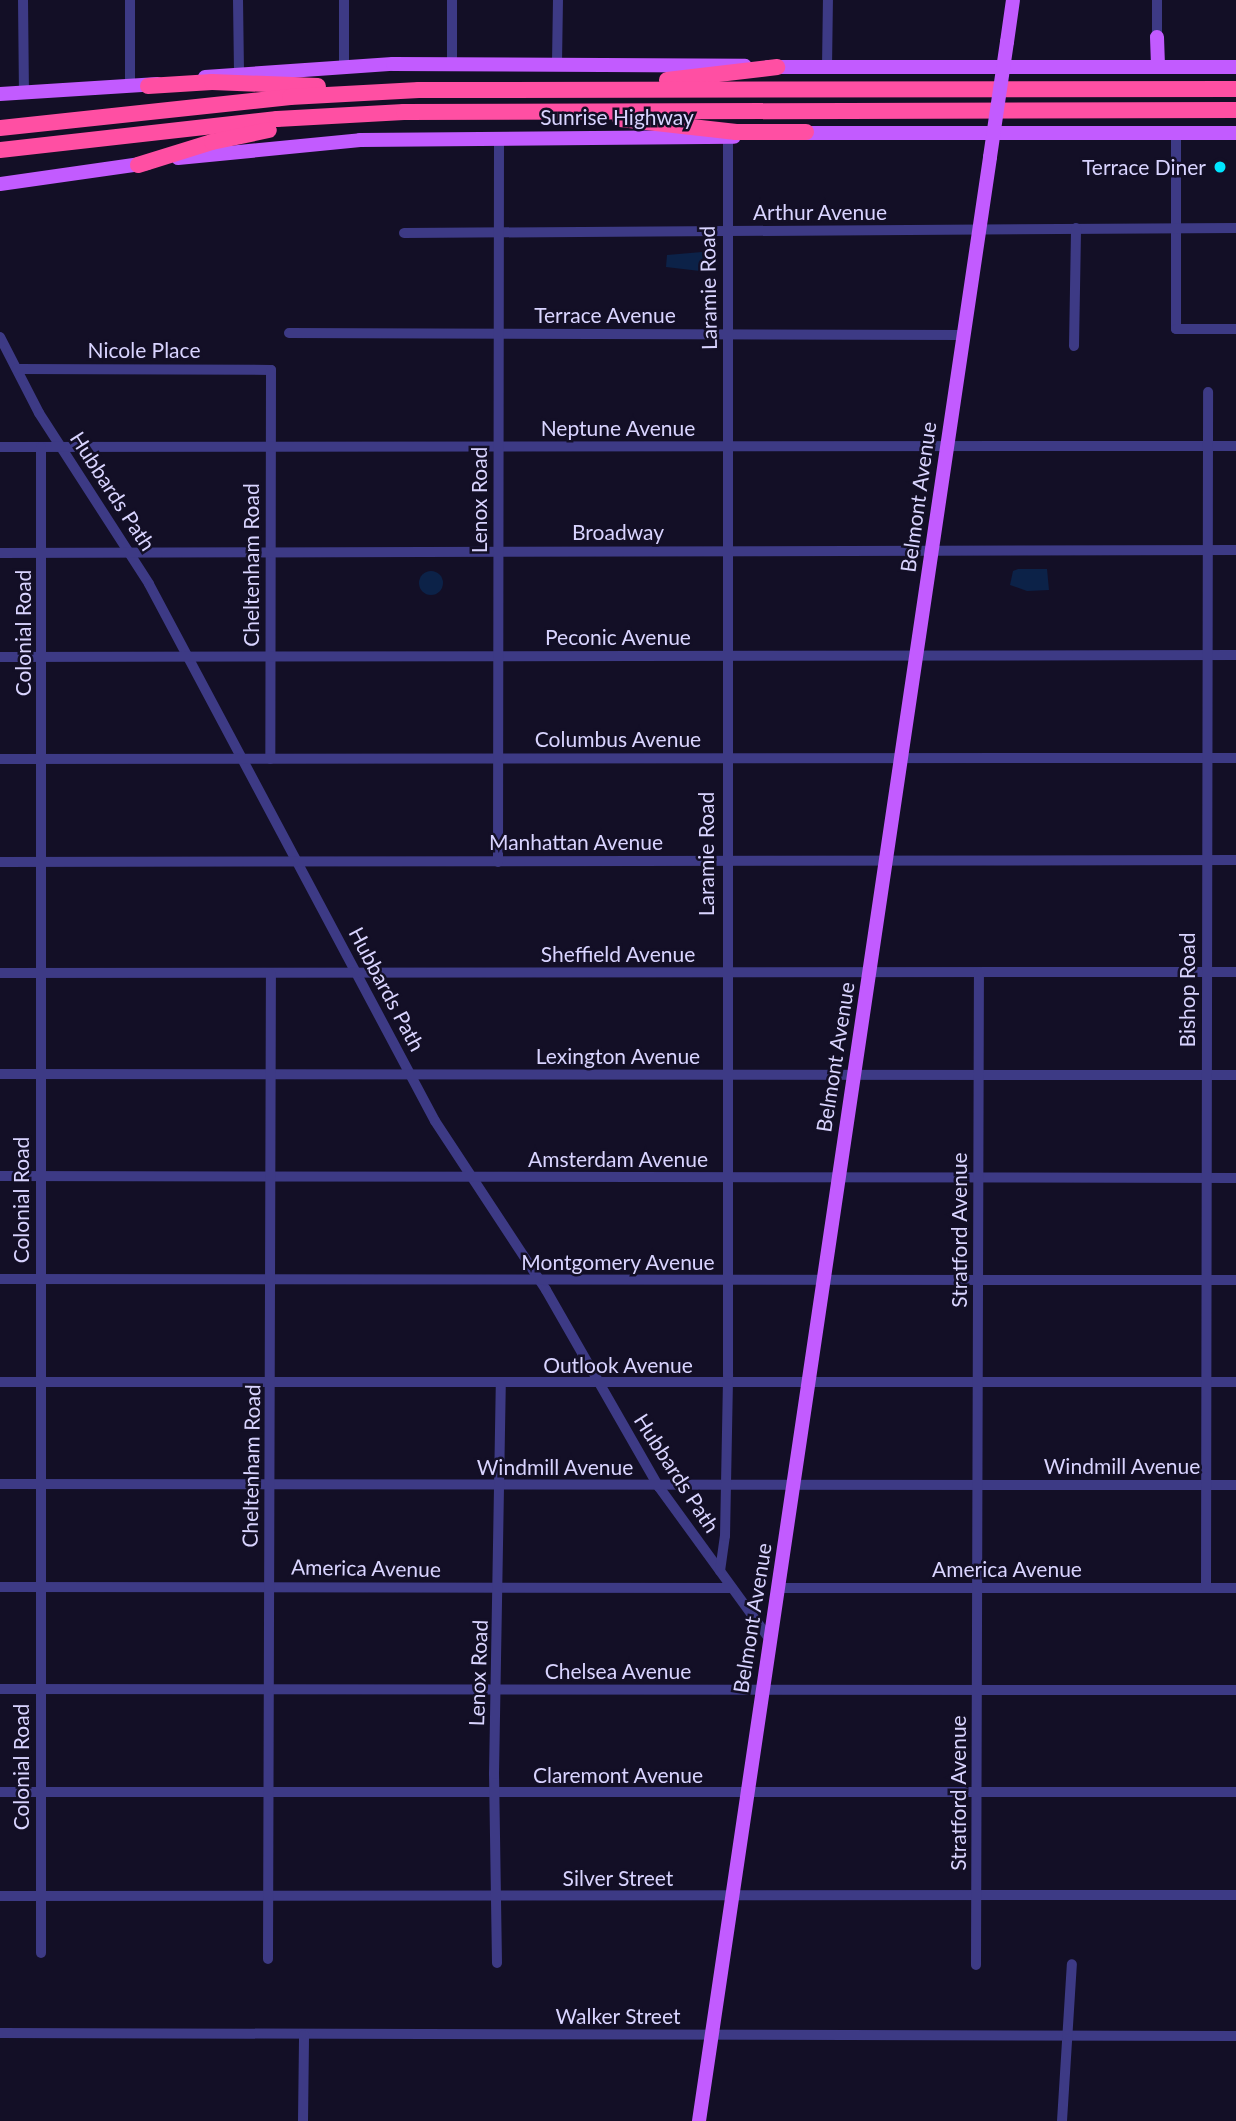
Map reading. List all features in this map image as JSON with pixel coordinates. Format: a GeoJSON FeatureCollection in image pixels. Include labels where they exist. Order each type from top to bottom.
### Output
{"type":"FeatureCollection","features":[{"type":"Feature","properties":{"kind":"highway"},"geometry":{"type":"LineString","coordinates":[[581,90],[776,67]]}},
{"type":"Feature","properties":{"kind":"highway"},"geometry":{"type":"LineString","coordinates":[[148,86],[212,82],[369,92]]}},
{"type":"Feature","properties":{"kind":"highway","name":"Sunrise Highway"},"geometry":{"type":"LineString","coordinates":[[0,128],[369,92],[1236,89]]}},
{"type":"Feature","properties":{"kind":"highway","name":"Sunrise Highway"},"geometry":{"type":"LineString","coordinates":[[0,149],[354,114],[545,111],[1236,110]]}},
{"type":"Feature","properties":{"kind":"highway"},"geometry":{"type":"LineString","coordinates":[[545,111],[736,132],[806,132]]}},
{"type":"Feature","properties":{"kind":"highway"},"geometry":{"type":"LineString","coordinates":[[138,165],[235,136],[354,114]]}},
{"type":"Feature","properties":{"kind":"main road","name":"Belmont Avenue"},"geometry":{"type":"LineString","coordinates":[[699,2121],[1013,0]]}},
{"type":"Feature","properties":{"kind":"main road"},"geometry":{"type":"LineString","coordinates":[[1157,37],[1158,66]]}},
{"type":"Feature","properties":{"kind":"main road"},"geometry":{"type":"LineString","coordinates":[[0,94],[148,86],[239,73],[344,66],[557,63],[827,68],[1236,67]]}},
{"type":"Feature","properties":{"kind":"main road","name":"Sunrise Highway"},"geometry":{"type":"LineString","coordinates":[[0,184],[297,144],[499,138],[728,137],[806,132],[1236,133]]}},
{"type":"Feature","properties":{"kind":"street"},"geometry":{"type":"LineString","coordinates":[[23,0],[24,93]]}},
{"type":"Feature","properties":{"kind":"street"},"geometry":{"type":"LineString","coordinates":[[130,0],[131,87]]}},
{"type":"Feature","properties":{"kind":"street"},"geometry":{"type":"LineString","coordinates":[[238,0],[239,73]]}},
{"type":"Feature","properties":{"kind":"street"},"geometry":{"type":"LineString","coordinates":[[344,0],[344,66]]}},
{"type":"Feature","properties":{"kind":"street"},"geometry":{"type":"LineString","coordinates":[[452,0],[452,64]]}},
{"type":"Feature","properties":{"kind":"street"},"geometry":{"type":"LineString","coordinates":[[557,63],[558,0]]}},
{"type":"Feature","properties":{"kind":"street"},"geometry":{"type":"LineString","coordinates":[[827,68],[828,0]]}},
{"type":"Feature","properties":{"kind":"street"},"geometry":{"type":"LineString","coordinates":[[1157,0],[1157,37]]}},
{"type":"Feature","properties":{"kind":"street"},"geometry":{"type":"LineString","coordinates":[[1176,132],[1176,329],[1236,329]]}},
{"type":"Feature","properties":{"kind":"street","name":"Laramie Road"},"geometry":{"type":"LineString","coordinates":[[720,1571],[727,1486],[725,758],[729,552],[726,232],[728,137]]}},
{"type":"Feature","properties":{"kind":"street","name":"Lenox Road"},"geometry":{"type":"LineString","coordinates":[[498,862],[499,138]]}},
{"type":"Feature","properties":{"kind":"street"},"geometry":{"type":"LineString","coordinates":[[1074,346],[1076,228]]}},
{"type":"Feature","properties":{"kind":"street","name":"Arthur Avenue"},"geometry":{"type":"LineString","coordinates":[[404,233],[1236,228]]}},
{"type":"Feature","properties":{"kind":"street","name":"Terrace Avenue"},"geometry":{"type":"LineString","coordinates":[[289,333],[964,335]]}},
{"type":"Feature","properties":{"kind":"street","name":"Hubbards Path"},"geometry":{"type":"LineString","coordinates":[[0,337],[62,447],[130,551],[411,1076],[472,1178],[540,1281],[659,1486],[770,1640]]}},
{"type":"Feature","properties":{"kind":"street","name":"Nicole Place"},"geometry":{"type":"LineString","coordinates":[[17,369],[271,370]]}},
{"type":"Feature","properties":{"kind":"street","name":"Cheltenham Road"},"geometry":{"type":"LineString","coordinates":[[270,759],[271,370]]}},
{"type":"Feature","properties":{"kind":"street","name":"Bishop Road"},"geometry":{"type":"LineString","coordinates":[[1206,1588],[1205,758],[1208,392]]}},
{"type":"Feature","properties":{"kind":"street","name":"Neptune Avenue"},"geometry":{"type":"LineString","coordinates":[[0,447],[1236,446]]}},
{"type":"Feature","properties":{"kind":"street","name":"Colonial Road"},"geometry":{"type":"LineString","coordinates":[[41,447],[41,1953]]}},
{"type":"Feature","properties":{"kind":"street","name":"Broadway"},"geometry":{"type":"LineString","coordinates":[[0,552],[1236,550]]}},
{"type":"Feature","properties":{"kind":"street","name":"Peconic Avenue"},"geometry":{"type":"LineString","coordinates":[[0,657],[1236,655]]}},
{"type":"Feature","properties":{"kind":"street","name":"Columbus Avenue"},"geometry":{"type":"LineString","coordinates":[[0,759],[1236,758]]}},
{"type":"Feature","properties":{"kind":"street","name":"Manhattan Avenue"},"geometry":{"type":"LineString","coordinates":[[0,862],[1236,860]]}},
{"type":"Feature","properties":{"kind":"street","name":"Sheffield Avenue"},"geometry":{"type":"LineString","coordinates":[[0,973],[1236,972]]}},
{"type":"Feature","properties":{"kind":"street","name":"Cheltenham Road"},"geometry":{"type":"LineString","coordinates":[[268,1959],[268,1485],[272,1383],[271,974]]}},
{"type":"Feature","properties":{"kind":"street","name":"Stratford Avenue"},"geometry":{"type":"LineString","coordinates":[[976,1965],[979,974]]}},
{"type":"Feature","properties":{"kind":"street","name":"Lexington Avenue"},"geometry":{"type":"LineString","coordinates":[[0,1074],[1236,1075]]}},
{"type":"Feature","properties":{"kind":"street","name":"Amsterdam Avenue"},"geometry":{"type":"LineString","coordinates":[[0,1176],[1236,1178]]}},
{"type":"Feature","properties":{"kind":"street","name":"Montgomery Avenue"},"geometry":{"type":"LineString","coordinates":[[0,1279],[272,1282],[1236,1280]]}},
{"type":"Feature","properties":{"kind":"street","name":"Outlook Avenue"},"geometry":{"type":"LineString","coordinates":[[0,1382],[1236,1382]]}},
{"type":"Feature","properties":{"kind":"street","name":"Lenox Road"},"geometry":{"type":"LineString","coordinates":[[498,1963],[496,1690],[501,1384]]}},
{"type":"Feature","properties":{"kind":"street","name":"Windmill Avenue"},"geometry":{"type":"LineString","coordinates":[[0,1484],[500,1487],[1236,1485]]}},
{"type":"Feature","properties":{"kind":"street","name":"America Avenue"},"geometry":{"type":"LineString","coordinates":[[0,1587],[499,1590],[732,1588]]}},
{"type":"Feature","properties":{"kind":"street","name":"America Avenue"},"geometry":{"type":"LineString","coordinates":[[778,1588],[1236,1588]]}},
{"type":"Feature","properties":{"kind":"street","name":"Chelsea Avenue"},"geometry":{"type":"LineString","coordinates":[[0,1689],[1236,1690]]}},
{"type":"Feature","properties":{"kind":"street","name":"Claremont Avenue"},"geometry":{"type":"LineString","coordinates":[[0,1792],[1236,1793]]}},
{"type":"Feature","properties":{"kind":"street","name":"Silver Street"},"geometry":{"type":"LineString","coordinates":[[0,1896],[1236,1895]]}},
{"type":"Feature","properties":{"kind":"street"},"geometry":{"type":"LineString","coordinates":[[1062,2121],[1072,1964]]}},
{"type":"Feature","properties":{"kind":"street","name":"Walker Street"},"geometry":{"type":"LineString","coordinates":[[0,2033],[1236,2036]]}},
{"type":"Feature","properties":{"kind":"street"},"geometry":{"type":"LineString","coordinates":[[303,2121],[304,2035]]}},
{"type":"Feature","properties":{"kind":"water"},"geometry":{"type":"Polygon","coordinates":[[[702,252],[704,269],[700,271],[666,267],[667,255],[702,252]]]}},
{"type":"Feature","properties":{"kind":"water"},"geometry":{"type":"Polygon","coordinates":[[[1047,569],[1049,590],[1027,591],[1010,585],[1013,571],[1047,569]]]}},
{"type":"Feature","properties":{"kind":"water"},"geometry":{"type":"Polygon","coordinates":[[[431,571],[440,574],[443,583],[440,592],[431,595],[422,592],[419,583],[422,574],[431,571]]]}},
{"type":"Feature","properties":{"kind":"place","name":"Terrace Diner"},"geometry":{"type":"Point","coordinates":[1220,167]}}]}
